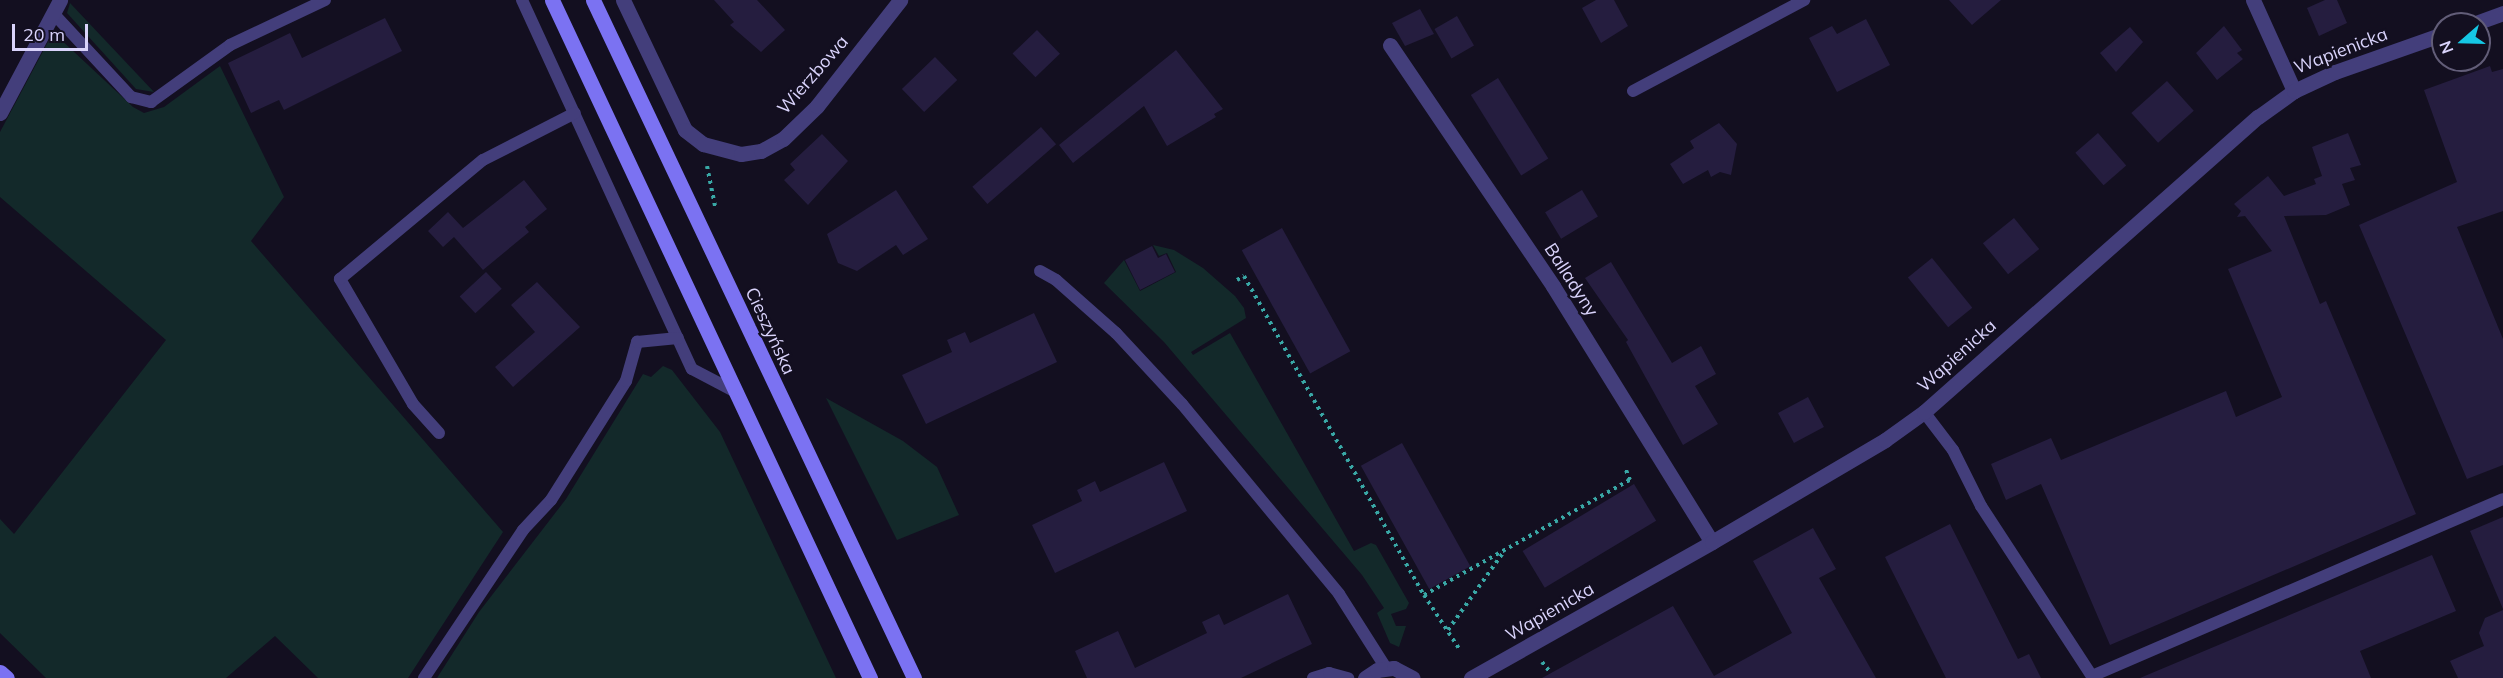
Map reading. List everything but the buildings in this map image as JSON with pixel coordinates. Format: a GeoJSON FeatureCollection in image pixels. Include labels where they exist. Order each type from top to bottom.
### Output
{"type":"FeatureCollection","features":[{"type":"Feature","properties":{"kind":"main road"},"geometry":{"type":"LineString","coordinates":[[552,0],[739,394],[870,678]]}},
{"type":"Feature","properties":{"kind":"main road","name":"Cieszyńska"},"geometry":{"type":"LineString","coordinates":[[593,0],[914,678]]}},
{"type":"Feature","properties":{"kind":"main road"},"geometry":{"type":"LineString","coordinates":[[0,672],[7,678]]}},
{"type":"Feature","properties":{"kind":"street","name":"Wierzbowa"},"geometry":{"type":"LineString","coordinates":[[623,0],[685,130],[703,144],[741,154],[761,151],[783,139],[800,123],[900,0]]}},
{"type":"Feature","properties":{"kind":"street"},"geometry":{"type":"LineString","coordinates":[[2253,0],[2294,90]]}},
{"type":"Feature","properties":{"kind":"street"},"geometry":{"type":"LineString","coordinates":[[0,113],[57,6]]}},
{"type":"Feature","properties":{"kind":"street","name":"Wapienicka"},"geometry":{"type":"LineString","coordinates":[[1471,678],[1712,542],[1885,440],[1924,412],[2258,117],[2294,90],[2431,39]]}},
{"type":"Feature","properties":{"kind":"street","name":"Balladyny"},"geometry":{"type":"LineString","coordinates":[[1390,45],[1553,286],[1712,542]]}},
{"type":"Feature","properties":{"kind":"street"},"geometry":{"type":"LineString","coordinates":[[1365,678],[1386,668],[1401,670],[1413,678]]}},
{"type":"Feature","properties":{"kind":"lane"},"geometry":{"type":"LineString","coordinates":[[57,6],[131,97],[151,102],[230,45],[324,0]]}},
{"type":"Feature","properties":{"kind":"lane"},"geometry":{"type":"LineString","coordinates":[[522,0],[692,369],[739,394]]}},
{"type":"Feature","properties":{"kind":"lane"},"geometry":{"type":"LineString","coordinates":[[1633,91],[1804,0]]}},
{"type":"Feature","properties":{"kind":"lane"},"geometry":{"type":"LineString","coordinates":[[439,433],[413,404],[340,279],[483,160],[575,113]]}},
{"type":"Feature","properties":{"kind":"lane"},"geometry":{"type":"LineString","coordinates":[[1040,271],[1056,280],[1116,333],[1182,404],[1339,594],[1386,668]]}},
{"type":"Feature","properties":{"kind":"lane"},"geometry":{"type":"LineString","coordinates":[[424,678],[523,530],[551,501],[626,381],[637,342],[678,338]]}},
{"type":"Feature","properties":{"kind":"lane"},"geometry":{"type":"LineString","coordinates":[[1924,412],[1953,450],[1981,506],[2092,677],[2503,499]]}},
{"type":"Feature","properties":{"kind":"lane"},"geometry":{"type":"LineString","coordinates":[[1313,678],[1329,673],[1348,678]]}},
{"type":"Feature","properties":{"kind":"path"},"geometry":{"type":"LineString","coordinates":[[1237,280],[1244,276],[1424,595],[1460,650]]}},
{"type":"Feature","properties":{"kind":"path"},"geometry":{"type":"LineString","coordinates":[[1424,595],[1629,480],[1626,470]]}},
{"type":"Feature","properties":{"kind":"path"},"geometry":{"type":"LineString","coordinates":[[1448,630],[1505,550]]}},
{"type":"Feature","properties":{"kind":"path"},"geometry":{"type":"LineString","coordinates":[[1536,666],[1544,661],[1551,673]]}},
{"type":"Feature","properties":{"kind":"green space"},"geometry":{"type":"Polygon","coordinates":[[[70,3],[154,92],[136,89],[67,13],[70,3]]]}},
{"type":"Feature","properties":{"kind":"green space"},"geometry":{"type":"Polygon","coordinates":[[[56,35],[133,107],[144,113],[164,107],[220,66],[284,197],[251,241],[503,532],[408,678],[318,678],[275,636],[226,678],[46,678],[0,633],[0,519],[14,534],[166,340],[0,197],[0,132],[49,40],[56,35]]]}},
{"type":"Feature","properties":{"kind":"green space"},"geometry":{"type":"Polygon","coordinates":[[[1153,245],[1174,250],[1203,268],[1235,296],[1244,308],[1246,318],[1191,352],[1193,355],[1230,333],[1354,551],[1371,543],[1376,545],[1409,603],[1406,609],[1391,614],[1396,626],[1406,626],[1399,647],[1390,643],[1377,613],[1384,608],[1362,575],[1164,342],[1104,283],[1124,260],[1140,291],[1176,272],[1167,253],[1159,256],[1153,245]]]}},
{"type":"Feature","properties":{"kind":"green space"},"geometry":{"type":"Polygon","coordinates":[[[663,366],[672,370],[720,432],[836,678],[437,678],[479,612],[566,499],[643,374],[651,377],[663,366]]]}},
{"type":"Feature","properties":{"kind":"green space"},"geometry":{"type":"Polygon","coordinates":[[[826,398],[903,441],[937,467],[959,515],[897,540],[826,398]]]}}]}
